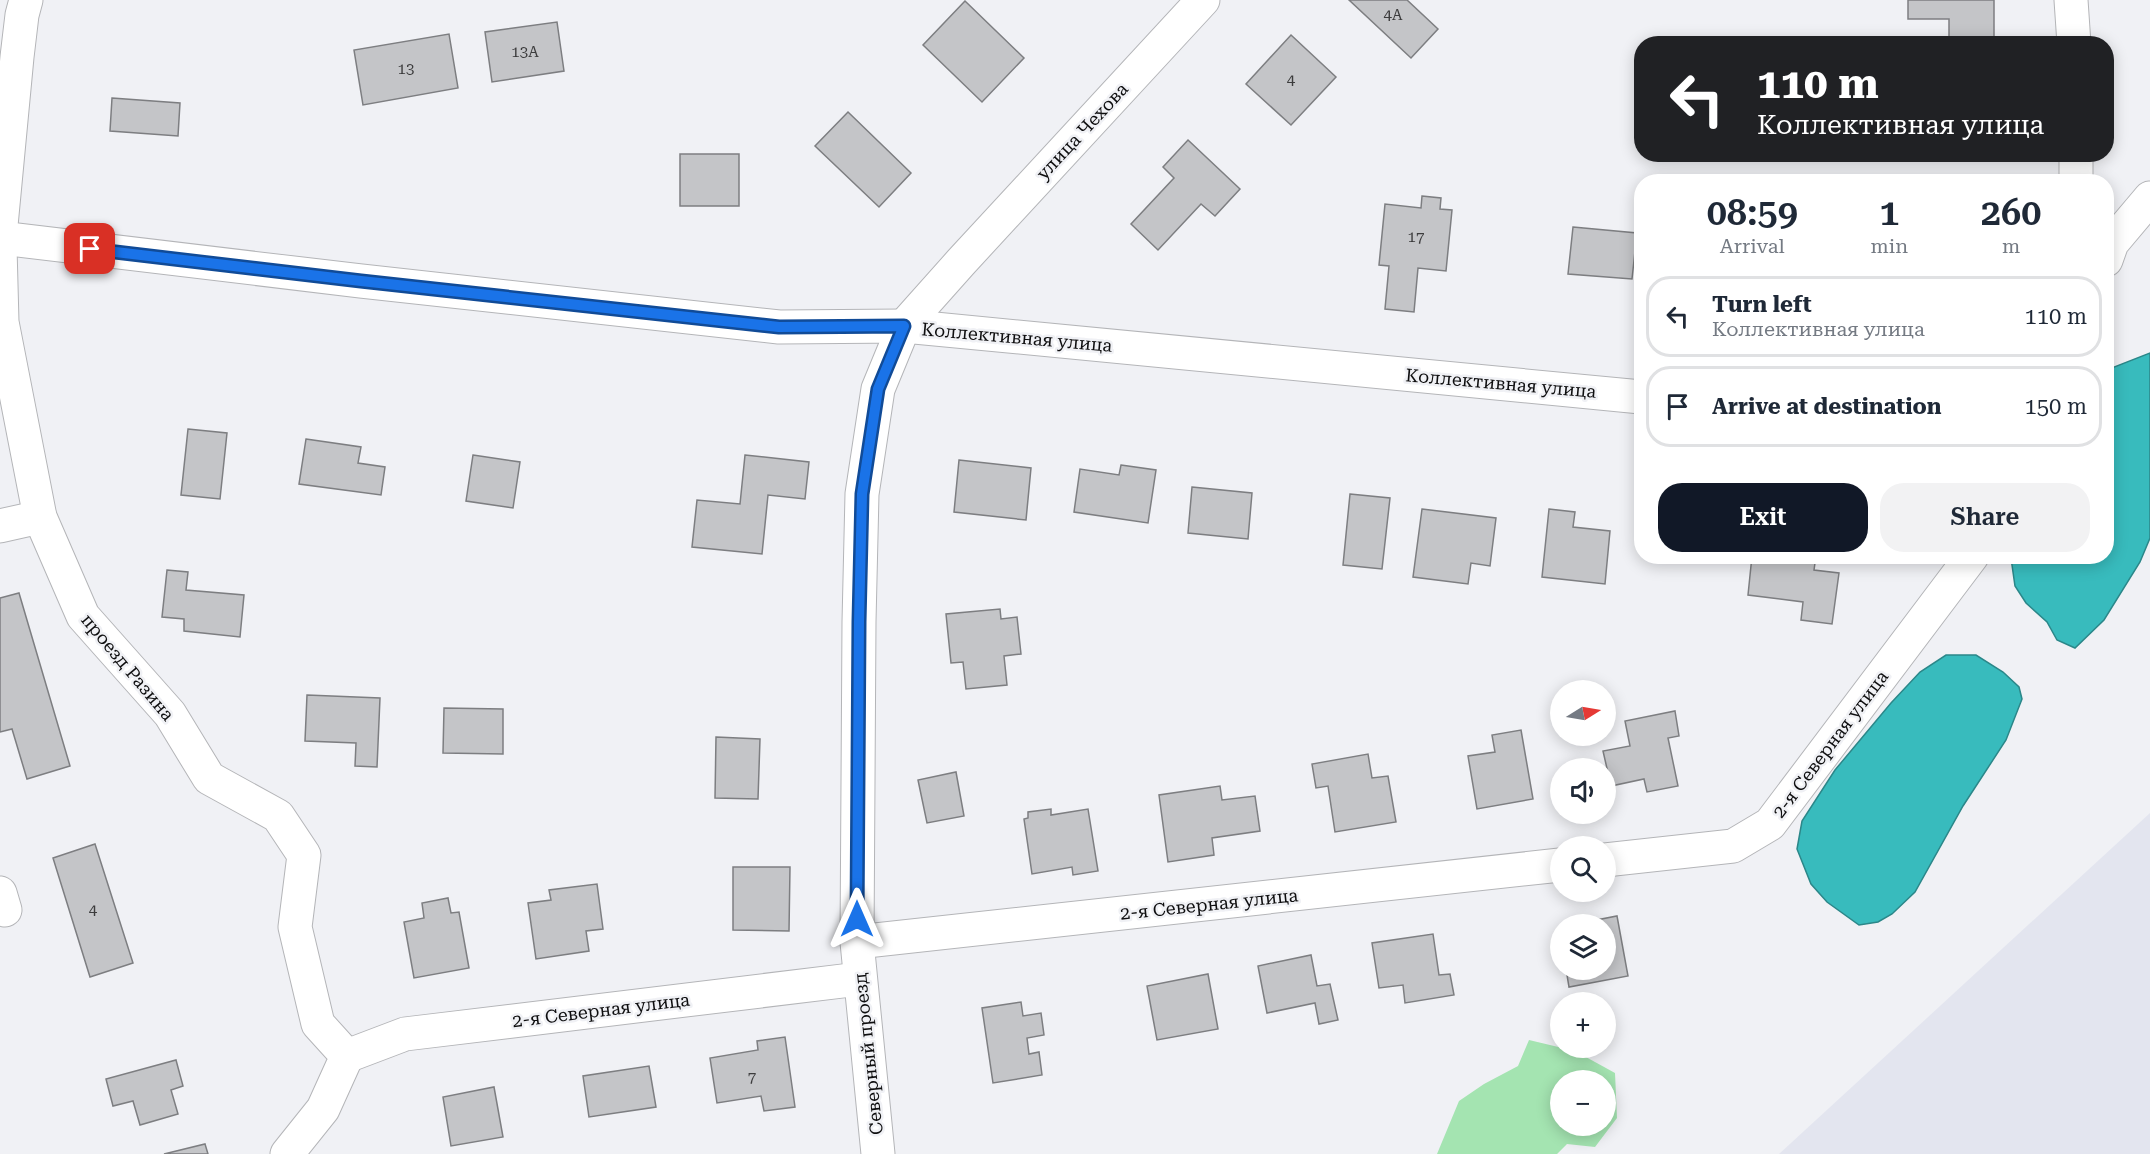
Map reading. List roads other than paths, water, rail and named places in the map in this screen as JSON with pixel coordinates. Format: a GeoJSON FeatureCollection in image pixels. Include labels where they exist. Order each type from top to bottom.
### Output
{"type":"FeatureCollection","features":[{"type":"Feature","properties":{"kind":"street"},"geometry":{"type":"LineString","coordinates":[[0,237],[17,57],[26,0]]}},
{"type":"Feature","properties":{"kind":"street","name":"улица Чехова"},"geometry":{"type":"LineString","coordinates":[[961,262],[1203,0]]}},
{"type":"Feature","properties":{"kind":"street"},"geometry":{"type":"LineString","coordinates":[[2071,0],[2073,36]]}},
{"type":"Feature","properties":{"kind":"street"},"geometry":{"type":"LineString","coordinates":[[2114,241],[2150,198]]}},
{"type":"Feature","properties":{"kind":"street","name":"Коллективная улица"},"geometry":{"type":"LineString","coordinates":[[0,237],[361,281],[779,327],[904,326],[1634,396]]}},
{"type":"Feature","properties":{"kind":"street","name":"проезд Разина"},"geometry":{"type":"LineString","coordinates":[[0,247],[2,322],[40,517],[83,616],[170,714],[209,778],[278,816],[304,855],[295,927],[318,1024],[347,1056]]}},
{"type":"Feature","properties":{"kind":"street","name":"Северный проезд"},"geometry":{"type":"LineString","coordinates":[[878,1154],[857,942],[862,494],[878,389],[904,326],[961,262]]}},
{"type":"Feature","properties":{"kind":"street"},"geometry":{"type":"LineString","coordinates":[[0,526],[40,517]]}},
{"type":"Feature","properties":{"kind":"street","name":"2-я Северная улица"},"geometry":{"type":"LineString","coordinates":[[1616,859],[1734,846],[1770,824],[1966,564]]}},
{"type":"Feature","properties":{"kind":"street","name":"2-я Северная улица"},"geometry":{"type":"LineString","coordinates":[[857,942],[1550,866]]}},
{"type":"Feature","properties":{"kind":"street","name":"2-я Северная улица"},"geometry":{"type":"LineString","coordinates":[[347,1056],[405,1034],[859,979]]}},
{"type":"Feature","properties":{"kind":"street"},"geometry":{"type":"LineString","coordinates":[[287,1154],[323,1109],[347,1056]]}},
{"type":"Feature","properties":{"kind":"water"},"geometry":{"type":"Polygon","coordinates":[[[2150,353],[2150,538],[2140,562],[2104,620],[2075,648],[2057,640],[2047,622],[2026,603],[2015,586],[2012,564],[2114,564],[2114,367],[2150,353]]]}},
{"type":"Feature","properties":{"kind":"water"},"geometry":{"type":"Polygon","coordinates":[[[1946,655],[1976,655],[2003,672],[2019,687],[2022,699],[2006,740],[1963,806],[1915,892],[1892,914],[1878,922],[1859,925],[1827,902],[1811,884],[1797,849],[1802,821],[1835,770],[1891,703],[1920,672],[1946,655]]]}}]}
